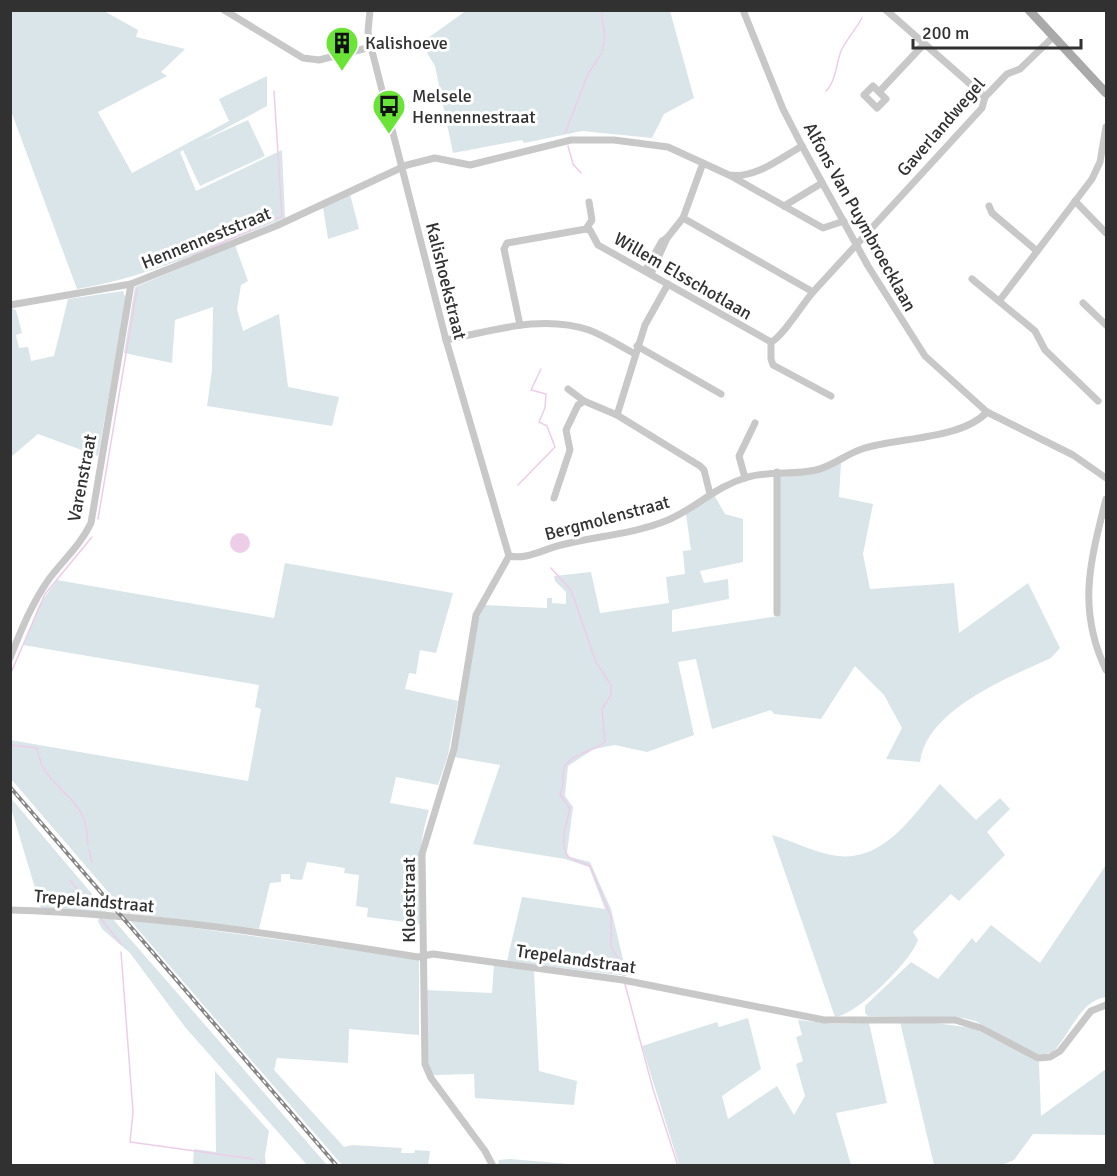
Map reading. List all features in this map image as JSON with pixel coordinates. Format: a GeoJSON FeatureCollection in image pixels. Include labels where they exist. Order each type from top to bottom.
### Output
{"type":"FeatureCollection","features":[{"type":"Feature","properties":{"kind":"main road"},"geometry":{"type":"LineString","coordinates":[[1029,10],[1052,38],[1107,93]]}},
{"type":"Feature","properties":{"kind":"street"},"geometry":{"type":"LineString","coordinates":[[224,10],[303,58],[318,60],[371,47]]}},
{"type":"Feature","properties":{"kind":"street","name":"Kalishoekstraat"},"geometry":{"type":"LineString","coordinates":[[370,10],[368,32],[371,47],[446,340],[508,556]]}},
{"type":"Feature","properties":{"kind":"street","name":"Alfons Van Puymbroecklaan"},"geometry":{"type":"LineString","coordinates":[[743,10],[783,109],[822,183],[902,323],[925,356],[987,412]]}},
{"type":"Feature","properties":{"kind":"street"},"geometry":{"type":"LineString","coordinates":[[886,10],[986,97]]}},
{"type":"Feature","properties":{"kind":"street","name":"Gaverlandwegel"},"geometry":{"type":"LineString","coordinates":[[771,342],[778,339],[795,312],[982,108],[986,97],[1007,74],[1020,69],[1052,38]]}},
{"type":"Feature","properties":{"kind":"street"},"geometry":{"type":"LineString","coordinates":[[879,92],[924,44]]}},
{"type":"Feature","properties":{"kind":"street"},"geometry":{"type":"LineString","coordinates":[[1000,300],[1075,201],[1100,162],[1107,127]]}},
{"type":"Feature","properties":{"kind":"street","name":"Hennenneststraat"},"geometry":{"type":"LineString","coordinates":[[10,305],[131,284],[276,226],[402,167],[438,158],[470,165],[577,139],[657,144],[729,175],[823,228],[844,221]]}},
{"type":"Feature","properties":{"kind":"street"},"geometry":{"type":"LineString","coordinates":[[729,175],[751,174],[802,146]]}},
{"type":"Feature","properties":{"kind":"street"},"geometry":{"type":"LineString","coordinates":[[648,273],[667,238],[683,218],[703,163]]}},
{"type":"Feature","properties":{"kind":"street"},"geometry":{"type":"LineString","coordinates":[[751,174],[748,180],[753,190]]}},
{"type":"Feature","properties":{"kind":"street"},"geometry":{"type":"LineString","coordinates":[[784,206],[822,183]]}},
{"type":"Feature","properties":{"kind":"street"},"geometry":{"type":"LineString","coordinates":[[1075,201],[1107,233]]}},
{"type":"Feature","properties":{"kind":"street"},"geometry":{"type":"LineString","coordinates":[[520,325],[504,249],[507,243],[586,229],[592,220],[589,202]]}},
{"type":"Feature","properties":{"kind":"street"},"geometry":{"type":"LineString","coordinates":[[989,206],[993,213],[1037,251]]}},
{"type":"Feature","properties":{"kind":"street"},"geometry":{"type":"LineString","coordinates":[[683,218],[813,292]]}},
{"type":"Feature","properties":{"kind":"street","name":"Willem Elsschotlaan"},"geometry":{"type":"LineString","coordinates":[[586,229],[590,230],[598,245],[771,342]]}},
{"type":"Feature","properties":{"kind":"street"},"geometry":{"type":"LineString","coordinates":[[972,279],[1035,331],[1045,350],[1098,401]]}},
{"type":"Feature","properties":{"kind":"street","name":"Varenstraat"},"geometry":{"type":"LineString","coordinates":[[10,658],[38,596],[74,552],[91,524],[131,284]]}},
{"type":"Feature","properties":{"kind":"street"},"geometry":{"type":"LineString","coordinates":[[616,415],[645,325],[668,284]]}},
{"type":"Feature","properties":{"kind":"street"},"geometry":{"type":"LineString","coordinates":[[1083,303],[1107,325]]}},
{"type":"Feature","properties":{"kind":"street"},"geometry":{"type":"LineString","coordinates":[[446,340],[534,322],[577,327],[636,350],[721,394]]}},
{"type":"Feature","properties":{"kind":"street"},"geometry":{"type":"LineString","coordinates":[[771,342],[771,359],[774,365],[831,396]]}},
{"type":"Feature","properties":{"kind":"street"},"geometry":{"type":"LineString","coordinates":[[568,388],[584,400],[616,415],[700,466],[704,471],[710,494]]}},
{"type":"Feature","properties":{"kind":"street"},"geometry":{"type":"LineString","coordinates":[[554,498],[570,450],[566,430],[578,405],[584,400]]}},
{"type":"Feature","properties":{"kind":"street"},"geometry":{"type":"LineString","coordinates":[[987,412],[1073,455],[1107,478]]}},
{"type":"Feature","properties":{"kind":"street","name":"Bergmolenstraat"},"geometry":{"type":"LineString","coordinates":[[508,556],[518,558],[557,546],[612,536],[667,520],[686,511],[710,494],[745,478],[777,472],[815,470],[872,446],[921,438],[975,422],[987,412]]}},
{"type":"Feature","properties":{"kind":"street"},"geometry":{"type":"LineString","coordinates":[[745,478],[739,456],[755,423]]}},
{"type":"Feature","properties":{"kind":"street"},"geometry":{"type":"LineString","coordinates":[[777,472],[777,613]]}},
{"type":"Feature","properties":{"kind":"street"},"geometry":{"type":"LineString","coordinates":[[1107,500],[1091,560],[1088,616],[1094,640],[1107,670]]}},
{"type":"Feature","properties":{"kind":"street","name":"Kloetstraat"},"geometry":{"type":"LineString","coordinates":[[493,1166],[427,1071],[423,854],[454,749],[476,615],[508,556]]}},
{"type":"Feature","properties":{"kind":"street","name":"Trepelandstraat"},"geometry":{"type":"LineString","coordinates":[[10,910],[107,915],[424,956],[432,954],[623,980],[824,1020],[956,1020],[981,1028],[1038,1058],[1050,1057],[1059,1051],[1091,1011],[1107,1005]]}},
{"type":"Feature","properties":{"kind":"shaded area"},"geometry":{"type":"Polygon","coordinates":[[[11,10],[104,11],[138,30],[136,37],[185,49],[161,72],[167,76],[98,112],[132,173],[229,121],[219,99],[267,76],[267,106],[202,141],[248,120],[265,156],[200,186],[183,150],[180,152],[196,191],[282,150],[285,218],[131,277],[77,289],[11,111],[11,10]]]}},
{"type":"Feature","properties":{"kind":"shaded area"},"geometry":{"type":"Polygon","coordinates":[[[467,10],[670,11],[694,98],[664,114],[652,138],[582,131],[524,143],[522,140],[453,153],[435,66],[421,43],[467,10]]]}},
{"type":"Feature","properties":{"kind":"shaded area"},"geometry":{"type":"Polygon","coordinates":[[[350,194],[359,229],[328,239],[323,207],[350,194]]]}},
{"type":"Feature","properties":{"kind":"shaded area"},"geometry":{"type":"Polygon","coordinates":[[[235,245],[248,281],[241,285],[237,309],[243,331],[279,314],[288,387],[339,397],[332,426],[207,406],[212,370],[213,307],[175,320],[172,363],[124,353],[135,287],[235,245]]]}},
{"type":"Feature","properties":{"kind":"shaded area"},"geometry":{"type":"Polygon","coordinates":[[[123,291],[126,299],[98,456],[38,434],[11,457],[11,308],[16,310],[22,333],[16,335],[19,348],[28,347],[31,361],[54,356],[68,299],[123,291]]]}},
{"type":"Feature","properties":{"kind":"shaded area"},"geometry":{"type":"Polygon","coordinates":[[[841,462],[839,497],[873,504],[863,554],[870,589],[954,583],[959,633],[1028,583],[1060,648],[1051,658],[992,686],[953,711],[937,726],[926,743],[920,762],[886,759],[902,728],[884,695],[855,666],[821,719],[774,714],[771,710],[712,729],[696,659],[678,662],[694,735],[647,752],[615,745],[594,749],[568,766],[565,796],[573,807],[567,853],[570,857],[590,862],[611,909],[627,976],[507,961],[522,897],[605,909],[589,867],[565,859],[473,844],[500,765],[454,757],[475,628],[484,605],[547,608],[547,598],[552,598],[552,603],[566,604],[566,592],[555,581],[554,576],[591,572],[600,613],[669,603],[666,577],[685,574],[683,551],[691,550],[686,514],[713,493],[725,514],[743,519],[743,562],[700,571],[704,583],[728,579],[729,599],[672,610],[672,632],[779,616],[778,475],[841,462]]]}},
{"type":"Feature","properties":{"kind":"shaded area"},"geometry":{"type":"Polygon","coordinates":[[[240,533],[247,536],[250,543],[247,550],[240,553],[233,550],[230,543],[233,536],[240,533]]]}},
{"type":"Feature","properties":{"kind":"shaded area"},"geometry":{"type":"Polygon","coordinates":[[[285,563],[453,593],[436,653],[420,650],[416,674],[409,673],[405,689],[458,701],[448,755],[438,785],[396,777],[390,803],[429,810],[420,852],[420,924],[367,917],[368,908],[356,906],[359,875],[344,873],[345,868],[307,862],[302,880],[290,879],[290,874],[281,874],[281,882],[270,883],[259,929],[126,913],[11,779],[10,740],[248,781],[261,709],[255,707],[259,685],[23,645],[39,605],[57,580],[274,618],[285,563]]]}},
{"type":"Feature","properties":{"kind":"shaded area"},"geometry":{"type":"Polygon","coordinates":[[[940,784],[976,820],[1000,798],[1010,809],[987,832],[1005,855],[959,901],[951,894],[913,932],[918,940],[913,949],[882,986],[856,1007],[835,1017],[772,835],[830,855],[855,856],[884,844],[896,834],[940,784]]]}},
{"type":"Feature","properties":{"kind":"shaded area"},"geometry":{"type":"Polygon","coordinates":[[[10,797],[108,913],[41,908],[11,808],[10,797]]]}},
{"type":"Feature","properties":{"kind":"shaded area"},"geometry":{"type":"Polygon","coordinates":[[[1106,865],[1106,997],[1089,1004],[1082,1011],[1053,1052],[1040,1055],[975,1021],[963,1018],[868,1016],[865,1013],[865,1006],[911,962],[938,979],[972,938],[976,943],[991,925],[1040,963],[1106,865]]]}},
{"type":"Feature","properties":{"kind":"shaded area"},"geometry":{"type":"Polygon","coordinates":[[[100,916],[112,918],[327,1165],[307,1165],[185,1027],[130,953],[102,929],[98,921],[100,916]]]}},
{"type":"Feature","properties":{"kind":"shaded area"},"geometry":{"type":"Polygon","coordinates":[[[129,919],[419,959],[419,1035],[349,1029],[348,1063],[277,1058],[274,1070],[344,1147],[352,1145],[402,1148],[401,1153],[414,1153],[415,1150],[430,1151],[428,1165],[342,1165],[129,919]]]}},
{"type":"Feature","properties":{"kind":"shaded area"},"geometry":{"type":"Polygon","coordinates":[[[494,964],[534,971],[539,1071],[577,1081],[574,1105],[475,1098],[474,1074],[434,1075],[430,1068],[425,1035],[425,990],[492,993],[494,964]]]}},
{"type":"Feature","properties":{"kind":"shaded area"},"geometry":{"type":"Polygon","coordinates":[[[748,1018],[761,1069],[722,1096],[728,1119],[777,1086],[794,1115],[805,1096],[796,1064],[803,1061],[796,1037],[802,1035],[798,1020],[833,1024],[869,1023],[887,1103],[836,1113],[851,1165],[679,1165],[642,1046],[717,1022],[719,1027],[748,1018]]]}},
{"type":"Feature","properties":{"kind":"shaded area"},"geometry":{"type":"Polygon","coordinates":[[[900,1022],[935,1023],[973,1028],[1039,1062],[1041,1116],[1106,1069],[1106,1135],[1033,1134],[1014,1160],[1002,1165],[934,1165],[900,1022]]]}},
{"type":"Feature","properties":{"kind":"shaded area"},"geometry":{"type":"Polygon","coordinates":[[[215,1071],[269,1131],[265,1155],[266,1165],[193,1165],[194,1149],[216,1152],[215,1071]]]}},
{"type":"Feature","properties":{"kind":"shaded area"},"geometry":{"type":"Polygon","coordinates":[[[499,1160],[578,1165],[498,1165],[499,1160]]]}},
{"type":"Feature","properties":{"kind":"waterway"},"geometry":{"type":"LineString","coordinates":[[601,10],[605,37],[602,51]]}},
{"type":"Feature","properties":{"kind":"waterway"},"geometry":{"type":"LineString","coordinates":[[826,91],[834,77],[841,51],[862,18]]}},
{"type":"Feature","properties":{"kind":"waterway"},"geometry":{"type":"LineString","coordinates":[[565,133],[588,74],[601,54]]}},
{"type":"Feature","properties":{"kind":"waterway"},"geometry":{"type":"LineString","coordinates":[[192,256],[282,216],[274,91]]}},
{"type":"Feature","properties":{"kind":"waterway"},"geometry":{"type":"LineString","coordinates":[[568,146],[573,164],[581,173]]}},
{"type":"Feature","properties":{"kind":"waterway"},"geometry":{"type":"LineString","coordinates":[[98,519],[137,289]]}},
{"type":"Feature","properties":{"kind":"waterway"},"geometry":{"type":"LineString","coordinates":[[518,485],[555,447],[547,426],[539,422],[545,408],[546,394],[531,390],[541,369]]}},
{"type":"Feature","properties":{"kind":"waterway"},"geometry":{"type":"LineString","coordinates":[[10,675],[45,594],[92,537]]}},
{"type":"Feature","properties":{"kind":"waterway"},"geometry":{"type":"LineString","coordinates":[[551,568],[571,590],[596,662],[611,685],[611,695],[602,709],[605,742],[579,755],[565,766],[560,794],[570,809],[564,833],[565,851],[568,857],[590,866],[611,917],[611,946],[621,964],[624,976]]}},
{"type":"Feature","properties":{"kind":"waterway"},"geometry":{"type":"LineString","coordinates":[[10,745],[37,748],[44,769],[83,817],[88,845]]}},
{"type":"Feature","properties":{"kind":"waterway"},"geometry":{"type":"LineString","coordinates":[[89,850],[92,862]]}},
{"type":"Feature","properties":{"kind":"waterway"},"geometry":{"type":"LineString","coordinates":[[70,880],[93,909]]}},
{"type":"Feature","properties":{"kind":"waterway"},"geometry":{"type":"LineString","coordinates":[[101,919],[121,944]]}},
{"type":"Feature","properties":{"kind":"waterway"},"geometry":{"type":"LineString","coordinates":[[121,952],[133,1112],[130,1142],[253,1159]]}},
{"type":"Feature","properties":{"kind":"waterway"},"geometry":{"type":"LineString","coordinates":[[625,984],[653,1089],[678,1166]]}},
{"type":"Feature","properties":{"kind":"waterway"},"geometry":{"type":"LineString","coordinates":[[261,1161],[263,1166]]}},
{"type":"Feature","properties":{"kind":"railway"},"geometry":{"type":"LineString","coordinates":[[10,787],[337,1166]]}},
{"type":"Feature","properties":{"kind":"place","name":"Kalishoeve"},"geometry":{"type":"Point","coordinates":[342,72]}},
{"type":"Feature","properties":{"kind":"place","name":"Melsele Hennennestraat"},"geometry":{"type":"Point","coordinates":[389,135]}}]}
